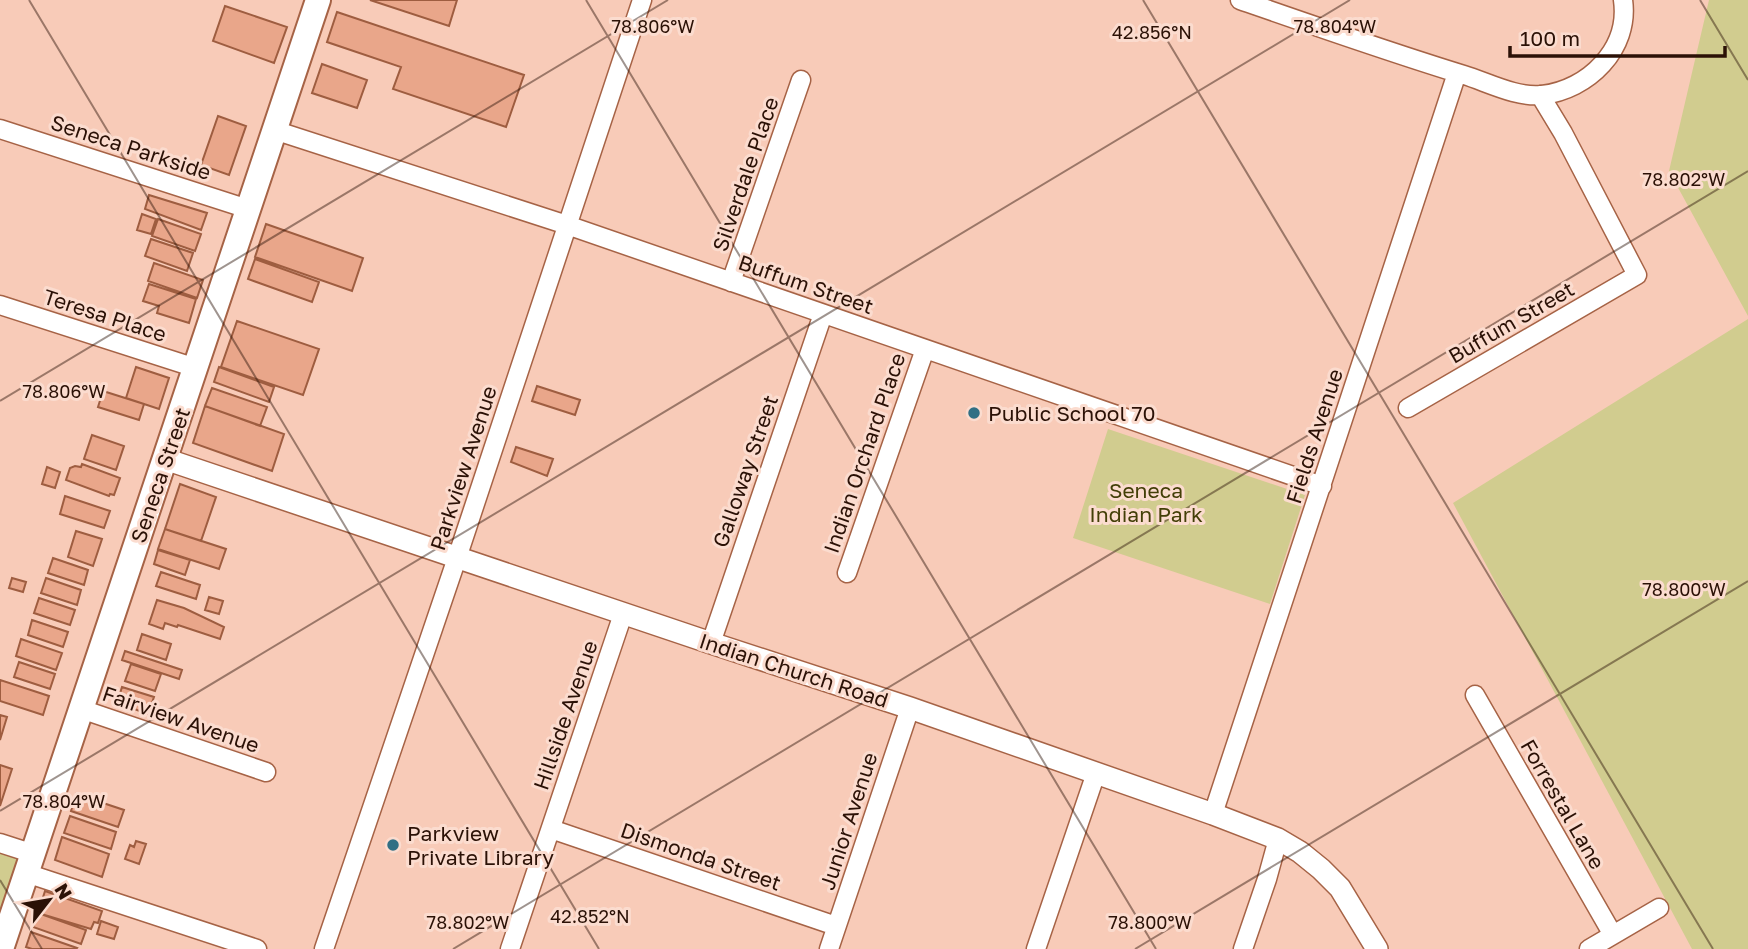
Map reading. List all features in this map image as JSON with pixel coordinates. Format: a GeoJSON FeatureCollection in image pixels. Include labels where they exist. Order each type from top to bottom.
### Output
{"type":"FeatureCollection","features":[{"type":"Feature","properties":{"kind":"main road","name":"Seneca Street"},"geometry":{"type":"LineString","coordinates":[[1,949],[318,0]]}},
{"type":"Feature","properties":{"kind":"street","name":"Parkview Avenue"},"geometry":{"type":"LineString","coordinates":[[324,949],[642,0]]}},
{"type":"Feature","properties":{"kind":"street"},"geometry":{"type":"LineString","coordinates":[[1240,0],[1457,73],[1522,93],[1540,95],[1579,84],[1614,50],[1620,33],[1623,0]]}},
{"type":"Feature","properties":{"kind":"street","name":"Fields Avenue"},"geometry":{"type":"LineString","coordinates":[[1213,814],[1457,73]]}},
{"type":"Feature","properties":{"kind":"street","name":"Silverdale Place"},"geometry":{"type":"LineString","coordinates":[[731,282],[801,80]]}},
{"type":"Feature","properties":{"kind":"street","name":"Buffum Street"},"geometry":{"type":"LineString","coordinates":[[1408,408],[1637,275],[1563,133],[1540,95]]}},
{"type":"Feature","properties":{"kind":"street","name":"Seneca Parkside"},"geometry":{"type":"LineString","coordinates":[[0,129],[248,209]]}},
{"type":"Feature","properties":{"kind":"street","name":"Buffum Street"},"geometry":{"type":"LineString","coordinates":[[274,130],[567,225],[1322,486]]}},
{"type":"Feature","properties":{"kind":"street","name":"Teresa Place"},"geometry":{"type":"LineString","coordinates":[[0,305],[196,368]]}},
{"type":"Feature","properties":{"kind":"street","name":"Galloway Street"},"geometry":{"type":"LineString","coordinates":[[711,643],[823,314]]}},
{"type":"Feature","properties":{"kind":"street","name":"Indian Orchard Place"},"geometry":{"type":"LineString","coordinates":[[846,573],[925,349]]}},
{"type":"Feature","properties":{"kind":"street","name":"Indian Church Road"},"geometry":{"type":"LineString","coordinates":[[165,459],[910,708],[1278,839],[1300,852],[1340,888],[1377,949]]}},
{"type":"Feature","properties":{"kind":"street","name":"Hillside Avenue"},"geometry":{"type":"LineString","coordinates":[[510,949],[623,614]]}},
{"type":"Feature","properties":{"kind":"street","name":"Forrestal Lane"},"geometry":{"type":"LineString","coordinates":[[1475,695],[1613,934]]}},
{"type":"Feature","properties":{"kind":"street","name":"Junior Avenue"},"geometry":{"type":"LineString","coordinates":[[829,949],[910,708]]}},
{"type":"Feature","properties":{"kind":"street","name":"Fairview Avenue"},"geometry":{"type":"LineString","coordinates":[[81,709],[266,772]]}},
{"type":"Feature","properties":{"kind":"street"},"geometry":{"type":"LineString","coordinates":[[1036,949],[1096,773]]}},
{"type":"Feature","properties":{"kind":"street","name":"Dismonda Street"},"geometry":{"type":"LineString","coordinates":[[551,829],[836,926]]}},
{"type":"Feature","properties":{"kind":"street"},"geometry":{"type":"LineString","coordinates":[[1243,949],[1278,839]]}},
{"type":"Feature","properties":{"kind":"street"},"geometry":{"type":"LineString","coordinates":[[0,843],[30,864],[257,949]]}},
{"type":"Feature","properties":{"kind":"street"},"geometry":{"type":"LineString","coordinates":[[1588,949],[1659,908]]}},
{"type":"Feature","properties":{"kind":"green space"},"geometry":{"type":"Polygon","coordinates":[[[1709,0],[1748,0],[1748,316],[1669,171],[1709,0]]]}},
{"type":"Feature","properties":{"kind":"green space"},"geometry":{"type":"Polygon","coordinates":[[[1748,319],[1748,949],[1692,949],[1453,503],[1748,319]]]}},
{"type":"Feature","properties":{"kind":"green space","name":"Seneca Indian Park"},"geometry":{"type":"Polygon","coordinates":[[[1108,429],[1305,495],[1270,604],[1073,538],[1108,429]]]}},
{"type":"Feature","properties":{"kind":"green space"},"geometry":{"type":"Polygon","coordinates":[[[0,849],[21,856],[0,913],[0,849]]]}},
{"type":"Feature","properties":{"kind":"building"},"geometry":{"type":"Polygon","coordinates":[[[370,0],[457,0],[449,26],[370,0]]]}},
{"type":"Feature","properties":{"kind":"building"},"geometry":{"type":"Polygon","coordinates":[[[225,6],[287,27],[274,63],[213,41],[225,6]]]}},
{"type":"Feature","properties":{"kind":"building"},"geometry":{"type":"Polygon","coordinates":[[[337,12],[524,75],[506,127],[393,89],[401,67],[327,42],[337,12]]]}},
{"type":"Feature","properties":{"kind":"building"},"geometry":{"type":"Polygon","coordinates":[[[322,64],[367,80],[357,108],[312,93],[322,64]]]}},
{"type":"Feature","properties":{"kind":"building"},"geometry":{"type":"Polygon","coordinates":[[[218,116],[246,126],[229,175],[201,165],[218,116]]]}},
{"type":"Feature","properties":{"kind":"building"},"geometry":{"type":"Polygon","coordinates":[[[149,195],[207,213],[201,230],[145,209],[149,195]]]}},
{"type":"Feature","properties":{"kind":"building"},"geometry":{"type":"Polygon","coordinates":[[[142,214],[156,219],[151,234],[137,230],[142,214]]]}},
{"type":"Feature","properties":{"kind":"building"},"geometry":{"type":"Polygon","coordinates":[[[158,219],[201,234],[195,251],[152,236],[158,219]]]}},
{"type":"Feature","properties":{"kind":"building"},"geometry":{"type":"Polygon","coordinates":[[[266,224],[363,258],[352,291],[255,257],[266,224]]]}},
{"type":"Feature","properties":{"kind":"building"},"geometry":{"type":"Polygon","coordinates":[[[151,239],[193,253],[187,271],[145,256],[151,239]]]}},
{"type":"Feature","properties":{"kind":"building"},"geometry":{"type":"Polygon","coordinates":[[[255,259],[319,282],[312,302],[248,279],[255,259]]]}},
{"type":"Feature","properties":{"kind":"building"},"geometry":{"type":"Polygon","coordinates":[[[154,263],[203,280],[197,298],[148,281],[154,263]]]}},
{"type":"Feature","properties":{"kind":"building"},"geometry":{"type":"Polygon","coordinates":[[[149,284],[196,299],[189,323],[157,313],[159,306],[143,301],[149,284]]]}},
{"type":"Feature","properties":{"kind":"building"},"geometry":{"type":"Polygon","coordinates":[[[237,321],[319,349],[303,395],[221,367],[237,321]]]}},
{"type":"Feature","properties":{"kind":"building"},"geometry":{"type":"Polygon","coordinates":[[[136,367],[169,378],[159,409],[126,398],[136,367]]]}},
{"type":"Feature","properties":{"kind":"building"},"geometry":{"type":"Polygon","coordinates":[[[219,367],[274,387],[269,402],[214,382],[219,367]]]}},
{"type":"Feature","properties":{"kind":"building"},"geometry":{"type":"Polygon","coordinates":[[[537,386],[580,400],[575,415],[532,401],[537,386]]]}},
{"type":"Feature","properties":{"kind":"building"},"geometry":{"type":"Polygon","coordinates":[[[212,388],[267,407],[260,426],[205,406],[212,388]]]}},
{"type":"Feature","properties":{"kind":"building"},"geometry":{"type":"Polygon","coordinates":[[[103,391],[144,404],[139,420],[98,407],[103,391]]]}},
{"type":"Feature","properties":{"kind":"building"},"geometry":{"type":"Polygon","coordinates":[[[205,406],[284,434],[272,471],[193,443],[205,406]]]}},
{"type":"Feature","properties":{"kind":"building"},"geometry":{"type":"Polygon","coordinates":[[[92,435],[124,446],[116,470],[84,459],[92,435]]]}},
{"type":"Feature","properties":{"kind":"building"},"geometry":{"type":"Polygon","coordinates":[[[516,447],[553,459],[547,476],[511,462],[516,447]]]}},
{"type":"Feature","properties":{"kind":"building"},"geometry":{"type":"Polygon","coordinates":[[[82,464],[120,478],[114,495],[109,496],[66,480],[70,468],[81,467],[82,464]]]}},
{"type":"Feature","properties":{"kind":"building"},"geometry":{"type":"Polygon","coordinates":[[[47,467],[60,472],[55,488],[42,484],[47,467]]]}},
{"type":"Feature","properties":{"kind":"building"},"geometry":{"type":"Polygon","coordinates":[[[180,484],[216,497],[201,541],[165,529],[180,484]]]}},
{"type":"Feature","properties":{"kind":"building"},"geometry":{"type":"Polygon","coordinates":[[[65,496],[110,511],[104,528],[60,514],[65,496]]]}},
{"type":"Feature","properties":{"kind":"building"},"geometry":{"type":"Polygon","coordinates":[[[165,529],[226,549],[219,569],[158,549],[165,529]]]}},
{"type":"Feature","properties":{"kind":"building"},"geometry":{"type":"Polygon","coordinates":[[[76,531],[102,539],[93,566],[68,557],[76,531]]]}},
{"type":"Feature","properties":{"kind":"building"},"geometry":{"type":"Polygon","coordinates":[[[158,550],[190,560],[185,575],[154,564],[158,550]]]}},
{"type":"Feature","properties":{"kind":"building"},"geometry":{"type":"Polygon","coordinates":[[[53,558],[88,570],[84,585],[48,573],[53,558]]]}},
{"type":"Feature","properties":{"kind":"building"},"geometry":{"type":"Polygon","coordinates":[[[161,572],[200,585],[196,599],[156,586],[161,572]]]}},
{"type":"Feature","properties":{"kind":"building"},"geometry":{"type":"Polygon","coordinates":[[[12,578],[26,582],[23,592],[9,588],[12,578]]]}},
{"type":"Feature","properties":{"kind":"building"},"geometry":{"type":"Polygon","coordinates":[[[46,578],[81,590],[77,605],[41,593],[46,578]]]}},
{"type":"Feature","properties":{"kind":"building"},"geometry":{"type":"Polygon","coordinates":[[[209,597],[223,601],[219,614],[205,610],[209,597]]]}},
{"type":"Feature","properties":{"kind":"building"},"geometry":{"type":"Polygon","coordinates":[[[39,598],[75,610],[70,625],[34,613],[39,598]]]}},
{"type":"Feature","properties":{"kind":"building"},"geometry":{"type":"Polygon","coordinates":[[[157,600],[184,608],[224,627],[220,639],[178,625],[177,627],[165,623],[163,629],[149,624],[157,600]]]}},
{"type":"Feature","properties":{"kind":"building"},"geometry":{"type":"Polygon","coordinates":[[[32,620],[68,632],[63,647],[28,635],[32,620]]]}},
{"type":"Feature","properties":{"kind":"building"},"geometry":{"type":"Polygon","coordinates":[[[142,634],[171,644],[166,660],[137,650],[142,634]]]}},
{"type":"Feature","properties":{"kind":"building"},"geometry":{"type":"Polygon","coordinates":[[[21,639],[62,653],[56,670],[16,656],[21,639]]]}},
{"type":"Feature","properties":{"kind":"building"},"geometry":{"type":"Polygon","coordinates":[[[125,651],[182,670],[179,679],[122,660],[125,651]]]}},
{"type":"Feature","properties":{"kind":"building"},"geometry":{"type":"Polygon","coordinates":[[[19,662],[55,674],[50,689],[14,677],[19,662]]]}},
{"type":"Feature","properties":{"kind":"building"},"geometry":{"type":"Polygon","coordinates":[[[131,664],[161,674],[155,691],[125,681],[131,664]]]}},
{"type":"Feature","properties":{"kind":"building"},"geometry":{"type":"Polygon","coordinates":[[[0,680],[49,696],[43,715],[0,701],[0,680]]]}},
{"type":"Feature","properties":{"kind":"building"},"geometry":{"type":"Polygon","coordinates":[[[122,687],[154,697],[148,714],[117,703],[122,687]]]}},
{"type":"Feature","properties":{"kind":"building"},"geometry":{"type":"Polygon","coordinates":[[[0,715],[7,717],[0,740],[0,715]]]}},
{"type":"Feature","properties":{"kind":"building"},"geometry":{"type":"Polygon","coordinates":[[[0,765],[12,769],[0,806],[0,765]]]}},
{"type":"Feature","properties":{"kind":"building"},"geometry":{"type":"Polygon","coordinates":[[[76,794],[124,810],[118,827],[71,811],[76,794]]]}},
{"type":"Feature","properties":{"kind":"building"},"geometry":{"type":"Polygon","coordinates":[[[70,816],[116,832],[111,849],[64,833],[70,816]]]}},
{"type":"Feature","properties":{"kind":"building"},"geometry":{"type":"Polygon","coordinates":[[[62,837],[109,854],[102,877],[55,860],[62,837]]]}},
{"type":"Feature","properties":{"kind":"building"},"geometry":{"type":"Polygon","coordinates":[[[136,841],[146,844],[139,864],[125,859],[130,845],[134,847],[136,841]]]}},
{"type":"Feature","properties":{"kind":"building"},"geometry":{"type":"Polygon","coordinates":[[[45,891],[102,911],[98,923],[94,922],[91,929],[38,913],[45,891]]]}},
{"type":"Feature","properties":{"kind":"building"},"geometry":{"type":"Polygon","coordinates":[[[38,913],[86,930],[81,944],[33,927],[38,913]]]}},
{"type":"Feature","properties":{"kind":"building"},"geometry":{"type":"Polygon","coordinates":[[[101,921],[118,927],[114,939],[97,934],[101,921]]]}},
{"type":"Feature","properties":{"kind":"building"},"geometry":{"type":"Polygon","coordinates":[[[31,932],[77,948],[26,947],[31,932]]]}},
{"type":"Feature","properties":{"kind":"place","name":"Public School 70"},"geometry":{"type":"Point","coordinates":[974,413]}},
{"type":"Feature","properties":{"kind":"place","name":"Parkview Private Library"},"geometry":{"type":"Point","coordinates":[393,845]}}]}
